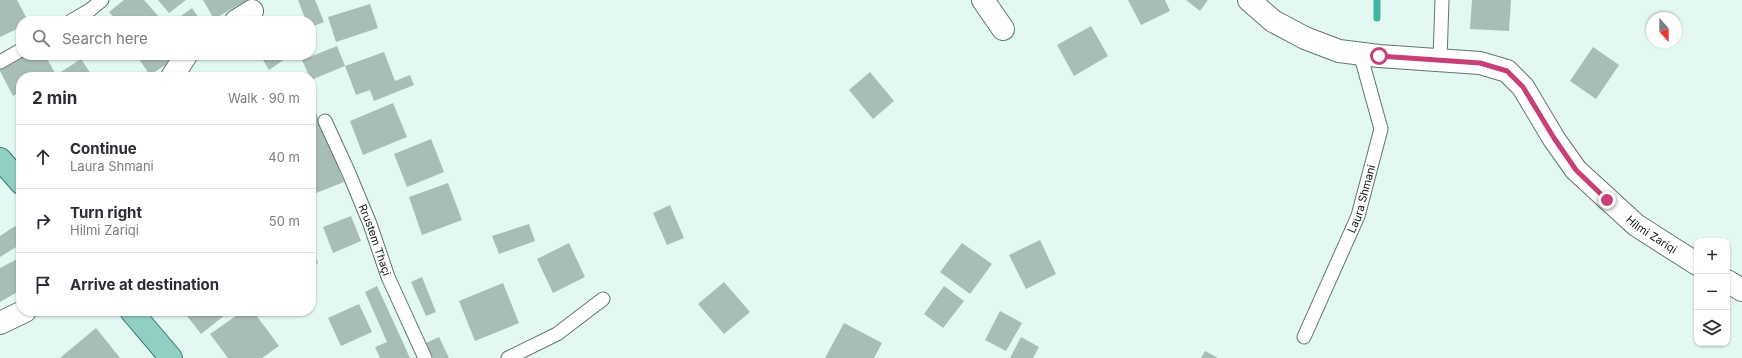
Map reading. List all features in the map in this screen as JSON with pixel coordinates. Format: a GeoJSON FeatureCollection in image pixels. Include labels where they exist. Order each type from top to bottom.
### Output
{"type":"FeatureCollection","features":[{"type":"Feature","properties":{"kind":"main road"},"geometry":{"type":"LineString","coordinates":[[0,158],[16,177]]}},
{"type":"Feature","properties":{"kind":"main road"},"geometry":{"type":"LineString","coordinates":[[135,316],[171,358]]}},
{"type":"Feature","properties":{"kind":"street"},"geometry":{"type":"LineString","coordinates":[[983,0],[1003,29]]}},
{"type":"Feature","properties":{"kind":"street"},"geometry":{"type":"LineString","coordinates":[[1249,0],[1272,21],[1305,38],[1338,51],[1379,56],[1440,60]]}},
{"type":"Feature","properties":{"kind":"street"},"geometry":{"type":"LineString","coordinates":[[175,72],[183,60]]}},
{"type":"Feature","properties":{"kind":"street","name":"Hilmi Zariqi"},"geometry":{"type":"LineString","coordinates":[[1440,60],[1480,63],[1507,71],[1523,87],[1554,138],[1576,170],[1636,225],[1694,262]]}},
{"type":"Feature","properties":{"kind":"street"},"geometry":{"type":"LineString","coordinates":[[1730,284],[1742,290]]}},
{"type":"Feature","properties":{"kind":"street"},"geometry":{"type":"LineString","coordinates":[[0,323],[16,315]]}},
{"type":"Feature","properties":{"kind":"lane"},"geometry":{"type":"LineString","coordinates":[[80,16],[102,0]]}},
{"type":"Feature","properties":{"kind":"lane"},"geometry":{"type":"LineString","coordinates":[[1440,60],[1442,0]]}},
{"type":"Feature","properties":{"kind":"lane"},"geometry":{"type":"LineString","coordinates":[[0,62],[16,53]]}},
{"type":"Feature","properties":{"kind":"lane","name":"Laura Shmani"},"geometry":{"type":"LineString","coordinates":[[1304,337],[1358,216],[1381,130],[1360,54]]}},
{"type":"Feature","properties":{"kind":"lane","name":"Rrustem Thaçi"},"geometry":{"type":"LineString","coordinates":[[325,121],[370,224],[388,277],[424,358]]}},
{"type":"Feature","properties":{"kind":"lane"},"geometry":{"type":"LineString","coordinates":[[508,358],[556,334],[603,299]]}},
{"type":"Feature","properties":{"kind":"building"},"geometry":{"type":"Polygon","coordinates":[[[0,0],[17,0],[25,16],[16,16],[16,29],[0,37],[0,0]]]}},
{"type":"Feature","properties":{"kind":"building"},"geometry":{"type":"Polygon","coordinates":[[[124,0],[144,0],[158,16],[113,16],[109,12],[124,0]]]}},
{"type":"Feature","properties":{"kind":"building"},"geometry":{"type":"Polygon","coordinates":[[[158,0],[186,0],[169,13],[158,0]]]}},
{"type":"Feature","properties":{"kind":"building"},"geometry":{"type":"Polygon","coordinates":[[[203,0],[247,0],[219,16],[212,16],[203,0]]]}},
{"type":"Feature","properties":{"kind":"building"},"geometry":{"type":"Polygon","coordinates":[[[298,0],[315,0],[324,22],[316,25],[316,16],[304,16],[298,0]]]}},
{"type":"Feature","properties":{"kind":"building"},"geometry":{"type":"Polygon","coordinates":[[[1128,0],[1165,0],[1170,11],[1141,25],[1128,0]]]}},
{"type":"Feature","properties":{"kind":"building"},"geometry":{"type":"Polygon","coordinates":[[[1186,0],[1208,0],[1200,11],[1186,0]]]}},
{"type":"Feature","properties":{"kind":"building"},"geometry":{"type":"Polygon","coordinates":[[[1472,0],[1511,0],[1509,31],[1470,29],[1472,0]]]}},
{"type":"Feature","properties":{"kind":"building"},"geometry":{"type":"Polygon","coordinates":[[[370,4],[378,28],[336,42],[328,17],[370,4]]]}},
{"type":"Feature","properties":{"kind":"building"},"geometry":{"type":"Polygon","coordinates":[[[192,8],[198,16],[181,16],[192,8]]]}},
{"type":"Feature","properties":{"kind":"building"},"geometry":{"type":"Polygon","coordinates":[[[1091,26],[1108,56],[1074,76],[1057,45],[1091,26]]]}},
{"type":"Feature","properties":{"kind":"building"},"geometry":{"type":"Polygon","coordinates":[[[337,46],[345,66],[316,78],[316,72],[307,72],[302,60],[316,60],[316,54],[337,46]]]}},
{"type":"Feature","properties":{"kind":"building"},"geometry":{"type":"Polygon","coordinates":[[[1593,47],[1619,65],[1596,99],[1570,81],[1593,47]]]}},
{"type":"Feature","properties":{"kind":"building"},"geometry":{"type":"Polygon","coordinates":[[[384,52],[395,81],[410,75],[414,85],[374,101],[370,90],[356,95],[345,66],[384,52]]]}},
{"type":"Feature","properties":{"kind":"building"},"geometry":{"type":"Polygon","coordinates":[[[16,57],[16,60],[48,60],[54,72],[16,72],[16,94],[13,96],[0,71],[0,65],[16,57]]]}},
{"type":"Feature","properties":{"kind":"building"},"geometry":{"type":"Polygon","coordinates":[[[82,60],[90,72],[61,72],[82,60]]]}},
{"type":"Feature","properties":{"kind":"building"},"geometry":{"type":"Polygon","coordinates":[[[140,60],[173,60],[155,72],[148,72],[140,60]]]}},
{"type":"Feature","properties":{"kind":"building"},"geometry":{"type":"Polygon","coordinates":[[[263,60],[284,60],[269,70],[263,60]]]}},
{"type":"Feature","properties":{"kind":"building"},"geometry":{"type":"Polygon","coordinates":[[[870,72],[894,101],[873,119],[849,90],[870,72]]]}},
{"type":"Feature","properties":{"kind":"building"},"geometry":{"type":"Polygon","coordinates":[[[393,103],[407,137],[363,155],[350,121],[393,103]]]}},
{"type":"Feature","properties":{"kind":"building"},"geometry":{"type":"Polygon","coordinates":[[[316,112],[344,182],[316,193],[316,112]]]}},
{"type":"Feature","properties":{"kind":"building"},"geometry":{"type":"Polygon","coordinates":[[[431,139],[444,172],[407,187],[394,154],[431,139]]]}},
{"type":"Feature","properties":{"kind":"building"},"geometry":{"type":"Polygon","coordinates":[[[448,183],[462,220],[422,235],[409,197],[448,183]]]}},
{"type":"Feature","properties":{"kind":"building"},"geometry":{"type":"Polygon","coordinates":[[[670,205],[684,238],[667,245],[653,213],[670,205]]]}},
{"type":"Feature","properties":{"kind":"building"},"geometry":{"type":"Polygon","coordinates":[[[351,216],[361,241],[333,253],[323,227],[351,216]]]}},
{"type":"Feature","properties":{"kind":"building"},"geometry":{"type":"Polygon","coordinates":[[[529,224],[535,241],[499,254],[492,236],[529,224]]]}},
{"type":"Feature","properties":{"kind":"building"},"geometry":{"type":"Polygon","coordinates":[[[15,226],[16,228],[16,247],[0,257],[0,236],[15,226]]]}},
{"type":"Feature","properties":{"kind":"building"},"geometry":{"type":"Polygon","coordinates":[[[1040,240],[1056,274],[1026,289],[1009,255],[1040,240]]]}},
{"type":"Feature","properties":{"kind":"building"},"geometry":{"type":"Polygon","coordinates":[[[569,243],[585,277],[553,293],[537,259],[569,243]]]}},
{"type":"Feature","properties":{"kind":"building"},"geometry":{"type":"Polygon","coordinates":[[[962,243],[992,264],[970,294],[940,272],[962,243]]]}},
{"type":"Feature","properties":{"kind":"building"},"geometry":{"type":"Polygon","coordinates":[[[16,260],[16,293],[0,302],[0,268],[16,260]]]}},
{"type":"Feature","properties":{"kind":"building"},"geometry":{"type":"Polygon","coordinates":[[[422,277],[436,312],[426,316],[411,282],[422,277]]]}},
{"type":"Feature","properties":{"kind":"building"},"geometry":{"type":"Polygon","coordinates":[[[724,282],[750,312],[724,334],[698,304],[724,282]]]}},
{"type":"Feature","properties":{"kind":"building"},"geometry":{"type":"Polygon","coordinates":[[[503,283],[519,323],[475,341],[459,301],[503,283]]]}},
{"type":"Feature","properties":{"kind":"building"},"geometry":{"type":"Polygon","coordinates":[[[377,286],[410,358],[380,358],[375,347],[387,342],[365,292],[377,286]]]}},
{"type":"Feature","properties":{"kind":"building"},"geometry":{"type":"Polygon","coordinates":[[[944,286],[964,301],[943,328],[924,314],[944,286]]]}},
{"type":"Feature","properties":{"kind":"building"},"geometry":{"type":"Polygon","coordinates":[[[359,304],[372,332],[341,346],[328,318],[359,304]]]}},
{"type":"Feature","properties":{"kind":"building"},"geometry":{"type":"Polygon","coordinates":[[[1000,311],[1022,323],[1006,351],[985,340],[1000,311]]]}},
{"type":"Feature","properties":{"kind":"building"},"geometry":{"type":"Polygon","coordinates":[[[187,316],[224,316],[201,334],[187,316]]]}},
{"type":"Feature","properties":{"kind":"building"},"geometry":{"type":"Polygon","coordinates":[[[236,316],[257,316],[279,346],[262,358],[228,358],[210,334],[236,316]]]}},
{"type":"Feature","properties":{"kind":"building"},"geometry":{"type":"Polygon","coordinates":[[[844,323],[882,343],[874,358],[825,358],[844,323]]]}},
{"type":"Feature","properties":{"kind":"building"},"geometry":{"type":"Polygon","coordinates":[[[96,328],[120,358],[60,358],[96,328]]]}},
{"type":"Feature","properties":{"kind":"building"},"geometry":{"type":"Polygon","coordinates":[[[439,337],[449,358],[433,358],[426,343],[439,337]]]}},
{"type":"Feature","properties":{"kind":"building"},"geometry":{"type":"Polygon","coordinates":[[[1021,337],[1039,347],[1033,358],[1010,358],[1021,337]]]}},
{"type":"Feature","properties":{"kind":"building"},"geometry":{"type":"Polygon","coordinates":[[[1205,351],[1218,358],[1201,358],[1205,351]]]}},
{"type":"Feature","properties":{"kind":"waterway"},"geometry":{"type":"LineString","coordinates":[[1377,0],[1377,18]]}},
{"type":"Feature","properties":{"kind":"route"},"geometry":{"type":"LineString","coordinates":[[1379,56],[1480,63],[1507,71],[1523,87],[1554,138],[1576,170],[1607,200]]}}]}
